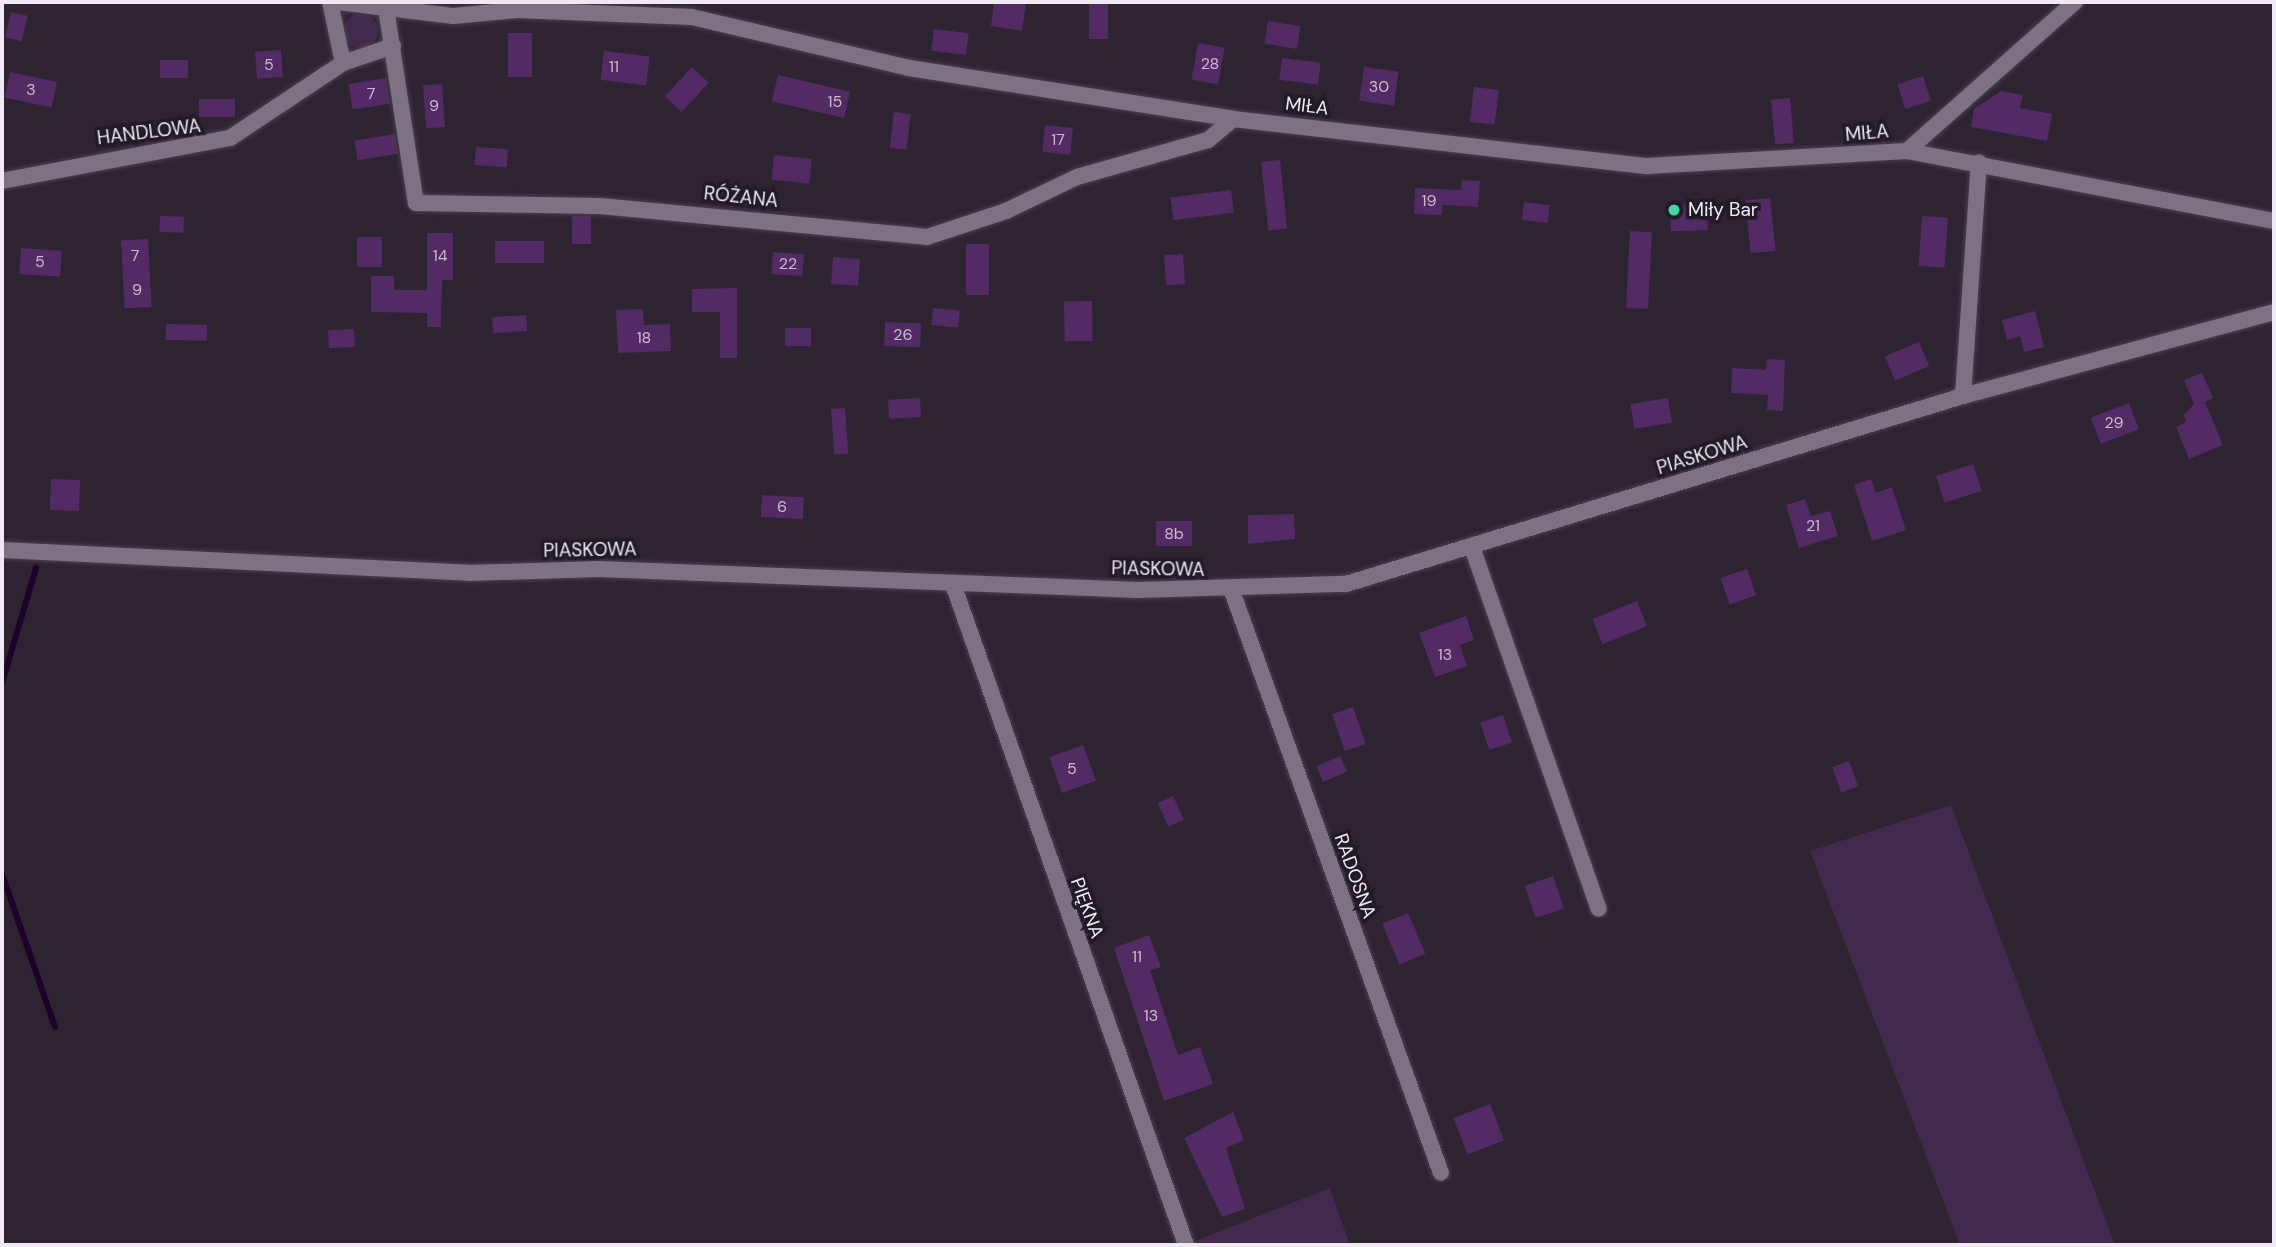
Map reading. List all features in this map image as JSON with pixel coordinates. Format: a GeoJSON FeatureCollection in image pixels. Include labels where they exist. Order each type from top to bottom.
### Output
{"type":"FeatureCollection","features":[{"type":"Feature","properties":{"kind":"street"},"geometry":{"type":"LineString","coordinates":[[330,2],[343,63],[393,46]]}},
{"type":"Feature","properties":{"kind":"street","name":"MIŁA"},"geometry":{"type":"LineString","coordinates":[[338,2],[453,16],[518,6],[692,16],[909,68],[1233,119],[1647,166],[1907,151],[2274,221]]}},
{"type":"Feature","properties":{"kind":"street"},"geometry":{"type":"LineString","coordinates":[[1907,151],[2075,2]]}},
{"type":"Feature","properties":{"kind":"street","name":"RÓŻANA"},"geometry":{"type":"LineString","coordinates":[[386,8],[416,203],[600,206],[927,237],[1006,211],[1077,177],[1208,140],[1233,119]]}},
{"type":"Feature","properties":{"kind":"street","name":"HANDLOWA"},"geometry":{"type":"LineString","coordinates":[[2,181],[85,160],[216,145],[343,63]]}},
{"type":"Feature","properties":{"kind":"street"},"geometry":{"type":"LineString","coordinates":[[1963,396],[1979,163]]}},
{"type":"Feature","properties":{"kind":"street","name":"PIASKOWA"},"geometry":{"type":"LineString","coordinates":[[2,550],[469,573],[599,569],[953,584],[1232,591],[1346,584],[1473,550],[1963,396],[2274,312]]}},
{"type":"Feature","properties":{"kind":"street"},"geometry":{"type":"LineString","coordinates":[[1473,550],[1599,909]]}},
{"type":"Feature","properties":{"kind":"street","name":"PIĘKNA"},"geometry":{"type":"LineString","coordinates":[[953,584],[1186,1245]]}},
{"type":"Feature","properties":{"kind":"street","name":"RADOSNA"},"geometry":{"type":"LineString","coordinates":[[1232,591],[1441,1173]]}},
{"type":"Feature","properties":{"kind":"shaded area"},"geometry":{"type":"Polygon","coordinates":[[[361,14],[373,19],[378,31],[373,43],[361,48],[349,43],[344,31],[349,19],[361,14]]]}},
{"type":"Feature","properties":{"kind":"shaded area"},"geometry":{"type":"Polygon","coordinates":[[[1951,805],[2115,1245],[1960,1245],[1810,851],[1951,805]]]}},
{"type":"Feature","properties":{"kind":"shaded area"},"geometry":{"type":"Polygon","coordinates":[[[1330,1188],[1350,1245],[1190,1243],[1330,1188]]]}},
{"type":"Feature","properties":{"kind":"building"},"geometry":{"type":"Polygon","coordinates":[[[994,2],[1026,2],[1022,31],[991,26],[994,2]]]}},
{"type":"Feature","properties":{"kind":"building"},"geometry":{"type":"Polygon","coordinates":[[[1089,2],[1108,2],[1108,39],[1089,39],[1089,2]]]}},
{"type":"Feature","properties":{"kind":"building"},"geometry":{"type":"Polygon","coordinates":[[[11,12],[28,16],[22,41],[5,37],[11,12]]]}},
{"type":"Feature","properties":{"kind":"building"},"geometry":{"type":"Polygon","coordinates":[[[1268,21],[1301,26],[1297,49],[1264,44],[1268,21]]]}},
{"type":"Feature","properties":{"kind":"building"},"geometry":{"type":"Polygon","coordinates":[[[934,29],[969,33],[966,55],[931,51],[934,29]]]}},
{"type":"Feature","properties":{"kind":"building"},"geometry":{"type":"Polygon","coordinates":[[[508,33],[532,33],[532,77],[508,77],[508,33]]]}},
{"type":"Feature","properties":{"kind":"building"},"geometry":{"type":"Polygon","coordinates":[[[1198,43],[1225,48],[1218,84],[1192,79],[1198,43]]]}},
{"type":"Feature","properties":{"kind":"building"},"geometry":{"type":"Polygon","coordinates":[[[281,50],[283,77],[257,79],[255,52],[281,50]]]}},
{"type":"Feature","properties":{"kind":"building"},"geometry":{"type":"Polygon","coordinates":[[[604,51],[650,57],[646,85],[600,80],[604,51]]]}},
{"type":"Feature","properties":{"kind":"building"},"geometry":{"type":"Polygon","coordinates":[[[1282,58],[1321,63],[1318,85],[1279,80],[1282,58]]]}},
{"type":"Feature","properties":{"kind":"building"},"geometry":{"type":"Polygon","coordinates":[[[160,60],[188,60],[188,78],[160,78],[160,60]]]}},
{"type":"Feature","properties":{"kind":"building"},"geometry":{"type":"Polygon","coordinates":[[[692,67],[709,83],[682,112],[665,96],[692,67]]]}},
{"type":"Feature","properties":{"kind":"building"},"geometry":{"type":"Polygon","coordinates":[[[1364,67],[1399,72],[1394,106],[1359,101],[1364,67]]]}},
{"type":"Feature","properties":{"kind":"building"},"geometry":{"type":"Polygon","coordinates":[[[10,72],[57,82],[52,107],[5,97],[10,72]]]}},
{"type":"Feature","properties":{"kind":"building"},"geometry":{"type":"Polygon","coordinates":[[[778,75],[850,92],[844,118],[772,101],[778,75]]]}},
{"type":"Feature","properties":{"kind":"building"},"geometry":{"type":"Polygon","coordinates":[[[1923,76],[1931,101],[1905,109],[1897,84],[1923,76]]]}},
{"type":"Feature","properties":{"kind":"building"},"geometry":{"type":"Polygon","coordinates":[[[386,78],[390,104],[353,110],[348,84],[386,78]]]}},
{"type":"Feature","properties":{"kind":"building"},"geometry":{"type":"Polygon","coordinates":[[[442,84],[445,127],[426,128],[423,85],[442,84]]]}},
{"type":"Feature","properties":{"kind":"building"},"geometry":{"type":"Polygon","coordinates":[[[1474,87],[1499,90],[1495,125],[1470,122],[1474,87]]]}},
{"type":"Feature","properties":{"kind":"building"},"geometry":{"type":"Polygon","coordinates":[[[2001,91],[2023,95],[2020,108],[2052,114],[2047,141],[1971,127],[1974,109],[2001,91]]]}},
{"type":"Feature","properties":{"kind":"building"},"geometry":{"type":"Polygon","coordinates":[[[1790,98],[1794,143],[1775,144],[1771,100],[1790,98]]]}},
{"type":"Feature","properties":{"kind":"building"},"geometry":{"type":"Polygon","coordinates":[[[199,99],[235,99],[235,117],[199,117],[199,99]]]}},
{"type":"Feature","properties":{"kind":"building"},"geometry":{"type":"Polygon","coordinates":[[[894,112],[911,114],[906,150],[890,148],[894,112]]]}},
{"type":"Feature","properties":{"kind":"building"},"geometry":{"type":"Polygon","coordinates":[[[1045,125],[1073,128],[1070,155],[1042,152],[1045,125]]]}},
{"type":"Feature","properties":{"kind":"building"},"geometry":{"type":"Polygon","coordinates":[[[395,134],[398,154],[358,160],[355,140],[395,134]]]}},
{"type":"Feature","properties":{"kind":"building"},"geometry":{"type":"Polygon","coordinates":[[[476,147],[508,149],[507,167],[475,165],[476,147]]]}},
{"type":"Feature","properties":{"kind":"building"},"geometry":{"type":"Polygon","coordinates":[[[774,155],[812,159],[809,184],[771,180],[774,155]]]}},
{"type":"Feature","properties":{"kind":"building"},"geometry":{"type":"Polygon","coordinates":[[[1280,160],[1287,229],[1268,231],[1261,162],[1280,160]]]}},
{"type":"Feature","properties":{"kind":"building"},"geometry":{"type":"Polygon","coordinates":[[[1462,180],[1480,181],[1478,207],[1442,205],[1442,215],[1414,214],[1415,188],[1461,190],[1462,180]]]}},
{"type":"Feature","properties":{"kind":"building"},"geometry":{"type":"Polygon","coordinates":[[[1231,190],[1234,213],[1173,220],[1170,197],[1231,190]]]}},
{"type":"Feature","properties":{"kind":"building"},"geometry":{"type":"Polygon","coordinates":[[[1770,198],[1776,251],[1751,253],[1745,201],[1770,198]]]}},
{"type":"Feature","properties":{"kind":"building"},"geometry":{"type":"Polygon","coordinates":[[[1524,202],[1550,205],[1548,223],[1522,220],[1524,202]]]}},
{"type":"Feature","properties":{"kind":"building"},"geometry":{"type":"Polygon","coordinates":[[[1707,204],[1708,230],[1671,231],[1670,205],[1707,204]]]}},
{"type":"Feature","properties":{"kind":"building"},"geometry":{"type":"Polygon","coordinates":[[[160,216],[184,217],[183,233],[159,232],[160,216]]]}},
{"type":"Feature","properties":{"kind":"building"},"geometry":{"type":"Polygon","coordinates":[[[572,216],[591,216],[591,244],[572,244],[572,216]]]}},
{"type":"Feature","properties":{"kind":"building"},"geometry":{"type":"Polygon","coordinates":[[[1922,216],[1948,218],[1944,268],[1919,266],[1922,216]]]}},
{"type":"Feature","properties":{"kind":"building"},"geometry":{"type":"Polygon","coordinates":[[[1630,231],[1652,232],[1648,309],[1626,308],[1630,231]]]}},
{"type":"Feature","properties":{"kind":"building"},"geometry":{"type":"Polygon","coordinates":[[[427,233],[453,233],[453,280],[442,280],[441,327],[427,327],[427,313],[371,312],[371,276],[394,276],[394,290],[427,290],[427,233]]]}},
{"type":"Feature","properties":{"kind":"building"},"geometry":{"type":"Polygon","coordinates":[[[357,237],[382,237],[382,267],[357,267],[357,237]]]}},
{"type":"Feature","properties":{"kind":"building"},"geometry":{"type":"Polygon","coordinates":[[[148,239],[152,307],[125,308],[121,240],[148,239]]]}},
{"type":"Feature","properties":{"kind":"building"},"geometry":{"type":"Polygon","coordinates":[[[495,241],[544,241],[544,263],[495,263],[495,241]]]}},
{"type":"Feature","properties":{"kind":"building"},"geometry":{"type":"Polygon","coordinates":[[[966,244],[989,244],[989,295],[966,295],[966,244]]]}},
{"type":"Feature","properties":{"kind":"building"},"geometry":{"type":"Polygon","coordinates":[[[21,248],[62,251],[60,277],[19,274],[21,248]]]}},
{"type":"Feature","properties":{"kind":"building"},"geometry":{"type":"Polygon","coordinates":[[[773,252],[804,254],[802,276],[771,274],[773,252]]]}},
{"type":"Feature","properties":{"kind":"building"},"geometry":{"type":"Polygon","coordinates":[[[1183,254],[1185,284],[1166,285],[1164,255],[1183,254]]]}},
{"type":"Feature","properties":{"kind":"building"},"geometry":{"type":"Polygon","coordinates":[[[833,257],[860,259],[858,286],[831,284],[833,257]]]}},
{"type":"Feature","properties":{"kind":"building"},"geometry":{"type":"Polygon","coordinates":[[[737,288],[737,358],[720,358],[720,312],[692,312],[692,289],[737,288]]]}},
{"type":"Feature","properties":{"kind":"building"},"geometry":{"type":"Polygon","coordinates":[[[1064,301],[1092,301],[1093,341],[1065,341],[1064,301]]]}},
{"type":"Feature","properties":{"kind":"building"},"geometry":{"type":"Polygon","coordinates":[[[933,308],[960,311],[958,328],[931,325],[933,308]]]}},
{"type":"Feature","properties":{"kind":"building"},"geometry":{"type":"Polygon","coordinates":[[[643,309],[644,325],[670,324],[671,351],[618,353],[616,310],[643,309]]]}},
{"type":"Feature","properties":{"kind":"building"},"geometry":{"type":"Polygon","coordinates":[[[2035,311],[2044,347],[2024,352],[2020,336],[2007,340],[2002,320],[2035,311]]]}},
{"type":"Feature","properties":{"kind":"building"},"geometry":{"type":"Polygon","coordinates":[[[526,315],[527,331],[493,333],[492,317],[526,315]]]}},
{"type":"Feature","properties":{"kind":"building"},"geometry":{"type":"Polygon","coordinates":[[[885,322],[921,323],[920,347],[884,346],[885,322]]]}},
{"type":"Feature","properties":{"kind":"building"},"geometry":{"type":"Polygon","coordinates":[[[166,324],[207,325],[207,341],[166,340],[166,324]]]}},
{"type":"Feature","properties":{"kind":"building"},"geometry":{"type":"Polygon","coordinates":[[[785,328],[811,328],[811,346],[785,346],[785,328]]]}},
{"type":"Feature","properties":{"kind":"building"},"geometry":{"type":"Polygon","coordinates":[[[354,329],[355,347],[329,348],[328,330],[354,329]]]}},
{"type":"Feature","properties":{"kind":"building"},"geometry":{"type":"Polygon","coordinates":[[[1919,342],[1929,366],[1895,380],[1885,356],[1919,342]]]}},
{"type":"Feature","properties":{"kind":"building"},"geometry":{"type":"Polygon","coordinates":[[[1767,359],[1785,360],[1783,411],[1767,410],[1768,395],[1731,393],[1732,368],[1766,370],[1767,359]]]}},
{"type":"Feature","properties":{"kind":"building"},"geometry":{"type":"Polygon","coordinates":[[[2202,373],[2213,398],[2205,402],[2223,445],[2189,459],[2176,427],[2186,422],[2184,415],[2194,404],[2184,380],[2202,373]]]}},
{"type":"Feature","properties":{"kind":"building"},"geometry":{"type":"Polygon","coordinates":[[[920,398],[921,417],[889,419],[888,400],[920,398]]]}},
{"type":"Feature","properties":{"kind":"building"},"geometry":{"type":"Polygon","coordinates":[[[1668,398],[1672,423],[1634,429],[1630,404],[1668,398]]]}},
{"type":"Feature","properties":{"kind":"building"},"geometry":{"type":"Polygon","coordinates":[[[2129,403],[2139,429],[2101,444],[2091,418],[2129,403]]]}},
{"type":"Feature","properties":{"kind":"building"},"geometry":{"type":"Polygon","coordinates":[[[845,408],[848,454],[834,455],[831,409],[845,408]]]}},
{"type":"Feature","properties":{"kind":"building"},"geometry":{"type":"Polygon","coordinates":[[[1973,464],[1982,491],[1945,503],[1936,476],[1973,464]]]}},
{"type":"Feature","properties":{"kind":"building"},"geometry":{"type":"Polygon","coordinates":[[[51,479],[80,480],[79,511],[50,510],[51,479]]]}},
{"type":"Feature","properties":{"kind":"building"},"geometry":{"type":"Polygon","coordinates":[[[1871,479],[1876,493],[1892,487],[1906,530],[1872,541],[1854,485],[1871,479]]]}},
{"type":"Feature","properties":{"kind":"building"},"geometry":{"type":"Polygon","coordinates":[[[762,495],[804,497],[803,519],[761,517],[762,495]]]}},
{"type":"Feature","properties":{"kind":"building"},"geometry":{"type":"Polygon","coordinates":[[[1805,499],[1811,516],[1830,511],[1838,536],[1799,548],[1786,505],[1805,499]]]}},
{"type":"Feature","properties":{"kind":"building"},"geometry":{"type":"Polygon","coordinates":[[[1294,514],[1295,539],[1248,544],[1248,515],[1294,514]]]}},
{"type":"Feature","properties":{"kind":"building"},"geometry":{"type":"Polygon","coordinates":[[[1156,521],[1192,521],[1192,546],[1156,546],[1156,521]]]}},
{"type":"Feature","properties":{"kind":"building"},"geometry":{"type":"Polygon","coordinates":[[[1747,569],[1756,595],[1730,605],[1721,578],[1747,569]]]}},
{"type":"Feature","properties":{"kind":"building"},"geometry":{"type":"Polygon","coordinates":[[[1637,601],[1647,626],[1603,644],[1592,619],[1637,601]]]}},
{"type":"Feature","properties":{"kind":"building"},"geometry":{"type":"Polygon","coordinates":[[[1466,616],[1474,640],[1460,645],[1467,666],[1435,677],[1419,633],[1466,616]]]}},
{"type":"Feature","properties":{"kind":"building"},"geometry":{"type":"Polygon","coordinates":[[[1353,707],[1366,744],[1345,751],[1332,714],[1353,707]]]}},
{"type":"Feature","properties":{"kind":"building"},"geometry":{"type":"Polygon","coordinates":[[[1503,715],[1512,743],[1489,750],[1480,722],[1503,715]]]}},
{"type":"Feature","properties":{"kind":"building"},"geometry":{"type":"Polygon","coordinates":[[[1083,745],[1096,781],[1062,793],[1049,757],[1083,745]]]}},
{"type":"Feature","properties":{"kind":"building"},"geometry":{"type":"Polygon","coordinates":[[[1340,756],[1347,772],[1323,782],[1316,767],[1340,756]]]}},
{"type":"Feature","properties":{"kind":"building"},"geometry":{"type":"Polygon","coordinates":[[[1849,761],[1858,786],[1841,793],[1832,767],[1849,761]]]}},
{"type":"Feature","properties":{"kind":"building"},"geometry":{"type":"Polygon","coordinates":[[[1173,796],[1184,820],[1169,827],[1158,803],[1173,796]]]}},
{"type":"Feature","properties":{"kind":"building"},"geometry":{"type":"Polygon","coordinates":[[[1553,876],[1564,908],[1536,918],[1525,886],[1553,876]]]}},
{"type":"Feature","properties":{"kind":"building"},"geometry":{"type":"Polygon","coordinates":[[[1408,913],[1425,954],[1399,964],[1382,924],[1408,913]]]}},
{"type":"Feature","properties":{"kind":"building"},"geometry":{"type":"Polygon","coordinates":[[[1149,935],[1161,967],[1150,970],[1178,1055],[1200,1047],[1213,1084],[1164,1101],[1114,948],[1149,935]]]}},
{"type":"Feature","properties":{"kind":"building"},"geometry":{"type":"Polygon","coordinates":[[[1490,1104],[1504,1140],[1468,1154],[1454,1118],[1490,1104]]]}},
{"type":"Feature","properties":{"kind":"building"},"geometry":{"type":"Polygon","coordinates":[[[1233,1112],[1244,1140],[1226,1148],[1245,1209],[1222,1217],[1184,1138],[1233,1112]]]}},
{"type":"Feature","properties":{"kind":"waterway"},"geometry":{"type":"LineString","coordinates":[[2,683],[36,568]]}},
{"type":"Feature","properties":{"kind":"waterway"},"geometry":{"type":"LineString","coordinates":[[2,874],[55,1027]]}},
{"type":"Feature","properties":{"kind":"place","name":"Miły Bar"},"geometry":{"type":"Point","coordinates":[1674,210]}}]}
